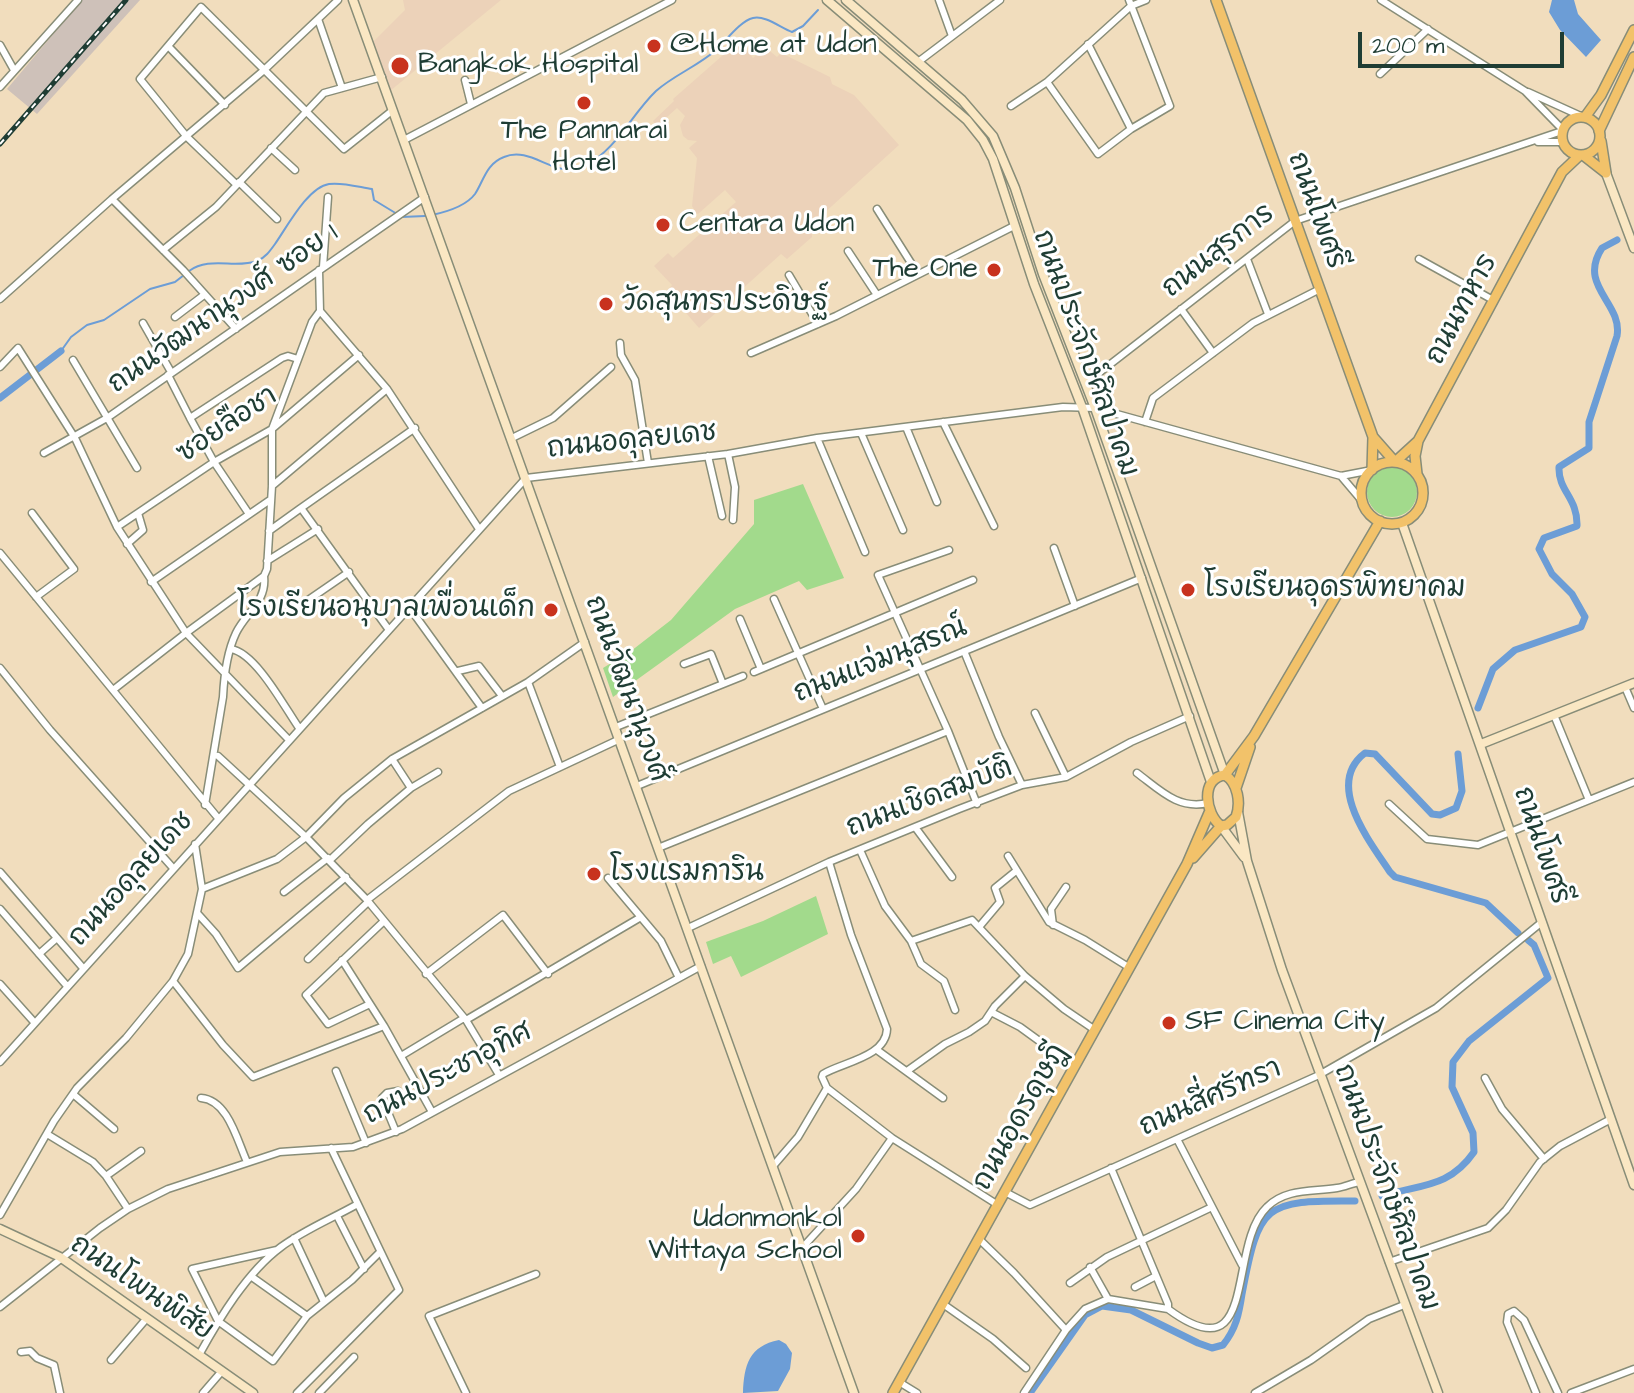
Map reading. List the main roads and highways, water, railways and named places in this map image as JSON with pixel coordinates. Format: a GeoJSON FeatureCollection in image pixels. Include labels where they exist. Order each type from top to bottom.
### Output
{"type":"FeatureCollection","features":[{"type":"Feature","properties":{"kind":"main road","name":"ถนนโพศรี"},"geometry":{"type":"LineString","coordinates":[[1216,0],[1373,437],[1372,470]]}},
{"type":"Feature","properties":{"kind":"main road"},"geometry":{"type":"LineString","coordinates":[[1584,117],[1601,95],[1634,30]]}},
{"type":"Feature","properties":{"kind":"main road"},"geometry":{"type":"LineString","coordinates":[[1582,155],[1596,147],[1634,57]]}},
{"type":"Feature","properties":{"kind":"main road"},"geometry":{"type":"LineString","coordinates":[[1584,117],[1593,121],[1600,134],[1606,173],[1582,155],[1570,152],[1563,143],[1562,130],[1574,118],[1584,117]]}},
{"type":"Feature","properties":{"kind":"main road","name":"ถนนทหาร"},"geometry":{"type":"LineString","coordinates":[[1562,172],[1563,143]]}},
{"type":"Feature","properties":{"kind":"main road","name":"ถนนทหาร"},"geometry":{"type":"LineString","coordinates":[[1395,462],[1418,441],[1562,172],[1582,155]]}},
{"type":"Feature","properties":{"kind":"main road","name":"ถนนโพศรี"},"geometry":{"type":"LineString","coordinates":[[1373,437],[1395,462]]}},
{"type":"Feature","properties":{"kind":"main road"},"geometry":{"type":"LineString","coordinates":[[1417,474],[1395,462],[1381,464],[1372,470],[1363,483],[1363,502],[1369,514],[1380,521],[1402,523],[1413,516],[1421,505],[1423,491],[1417,474],[1418,441]]}},
{"type":"Feature","properties":{"kind":"main road"},"geometry":{"type":"LineString","coordinates":[[1236,788],[1225,775],[1254,736],[1380,521]]}},
{"type":"Feature","properties":{"kind":"main road"},"geometry":{"type":"LineString","coordinates":[[1236,788],[1254,736]]}},
{"type":"Feature","properties":{"kind":"main road","name":"ถนนอุดรดุษฎี"},"geometry":{"type":"LineString","coordinates":[[893,1393],[1187,864],[1208,808],[1211,782],[1216,776],[1225,775]]}},
{"type":"Feature","properties":{"kind":"main road","name":"ถนนอุดรดุษฎี"},"geometry":{"type":"LineString","coordinates":[[1187,864],[1221,826],[1233,821],[1238,811],[1236,788]]}},
{"type":"Feature","properties":{"kind":"main road"},"geometry":{"type":"LineString","coordinates":[[1208,808],[1221,826]]}},
{"type":"Feature","properties":{"kind":"water"},"geometry":{"type":"Polygon","coordinates":[[[1552,0],[1574,0],[1578,14],[1601,40],[1586,57],[1560,30],[1549,12],[1552,0]]]}},
{"type":"Feature","properties":{"kind":"water"},"geometry":{"type":"Polygon","coordinates":[[[779,1340],[792,1353],[790,1369],[778,1391],[743,1393],[750,1358],[761,1347],[779,1340]]]}},
{"type":"Feature","properties":{"kind":"waterway"},"geometry":{"type":"LineString","coordinates":[[432,215],[455,208],[471,198],[489,168],[504,157],[524,155],[564,169],[585,166],[615,141],[656,91],[709,56],[743,23],[753,18],[763,18],[792,32],[803,26],[818,10]]}},
{"type":"Feature","properties":{"kind":"waterway"},"geometry":{"type":"LineString","coordinates":[[189,271],[205,264],[240,264],[260,260],[313,192],[329,184],[372,189],[374,200],[402,217],[425,216]]}},
{"type":"Feature","properties":{"kind":"waterway"},"geometry":{"type":"LineString","coordinates":[[1478,708],[1493,669],[1515,650],[1581,627],[1585,617],[1572,594],[1552,574],[1539,549],[1544,538],[1577,526],[1559,467],[1589,448],[1589,422],[1617,336],[1614,314],[1597,284],[1596,261],[1602,248],[1617,240]]}},
{"type":"Feature","properties":{"kind":"waterway"},"geometry":{"type":"LineString","coordinates":[[61,351],[71,337],[87,325],[104,320],[150,289],[175,282],[184,275]]}},
{"type":"Feature","properties":{"kind":"waterway"},"geometry":{"type":"LineString","coordinates":[[0,398],[61,351]]}},
{"type":"Feature","properties":{"kind":"waterway"},"geometry":{"type":"LineString","coordinates":[[1458,754],[1462,791],[1456,808],[1440,815],[1432,814],[1375,754],[1365,753],[1353,766],[1349,780],[1355,813],[1362,829],[1395,877],[1486,903],[1518,933]]}},
{"type":"Feature","properties":{"kind":"waterway"},"geometry":{"type":"LineString","coordinates":[[1382,1196],[1444,1179],[1474,1152],[1473,1133],[1452,1087],[1453,1062],[1469,1041],[1548,978],[1534,945],[1528,940]]}},
{"type":"Feature","properties":{"kind":"waterway"},"geometry":{"type":"LineString","coordinates":[[1030,1393],[1085,1315],[1102,1306],[1131,1310],[1212,1348],[1223,1345],[1240,1308],[1254,1241],[1271,1213],[1301,1202],[1355,1201]]}},
{"type":"Feature","properties":{"kind":"railway"},"geometry":{"type":"LineString","coordinates":[[0,144],[126,0]]}},
{"type":"Feature","properties":{"kind":"place","name":"@Home at Udon"},"geometry":{"type":"Point","coordinates":[654,46]}},
{"type":"Feature","properties":{"kind":"place","name":"Bangkok Hospital"},"geometry":{"type":"Point","coordinates":[400,66]}},
{"type":"Feature","properties":{"kind":"place","name":"The Pannarai Hotel"},"geometry":{"type":"Point","coordinates":[584,103]}},
{"type":"Feature","properties":{"kind":"place","name":"Centara Udon"},"geometry":{"type":"Point","coordinates":[663,225]}},
{"type":"Feature","properties":{"kind":"place","name":"The One"},"geometry":{"type":"Point","coordinates":[994,270]}},
{"type":"Feature","properties":{"kind":"place","name":"วัดสุนทรประดิษฐ์"},"geometry":{"type":"Point","coordinates":[606,304]}},
{"type":"Feature","properties":{"kind":"place","name":"โรงเรียนอุดรพิทยาคม"},"geometry":{"type":"Point","coordinates":[1188,590]}},
{"type":"Feature","properties":{"kind":"place","name":"โรงเรียนอนุบาลเพื่อนเด็ก"},"geometry":{"type":"Point","coordinates":[551,610]}},
{"type":"Feature","properties":{"kind":"place","name":"โรงแรมการิน"},"geometry":{"type":"Point","coordinates":[594,874]}},
{"type":"Feature","properties":{"kind":"place","name":"SF Cinema City"},"geometry":{"type":"Point","coordinates":[1169,1023]}},
{"type":"Feature","properties":{"kind":"place","name":"Udonmonkol Wittaya School"},"geometry":{"type":"Point","coordinates":[858,1236]}}]}
